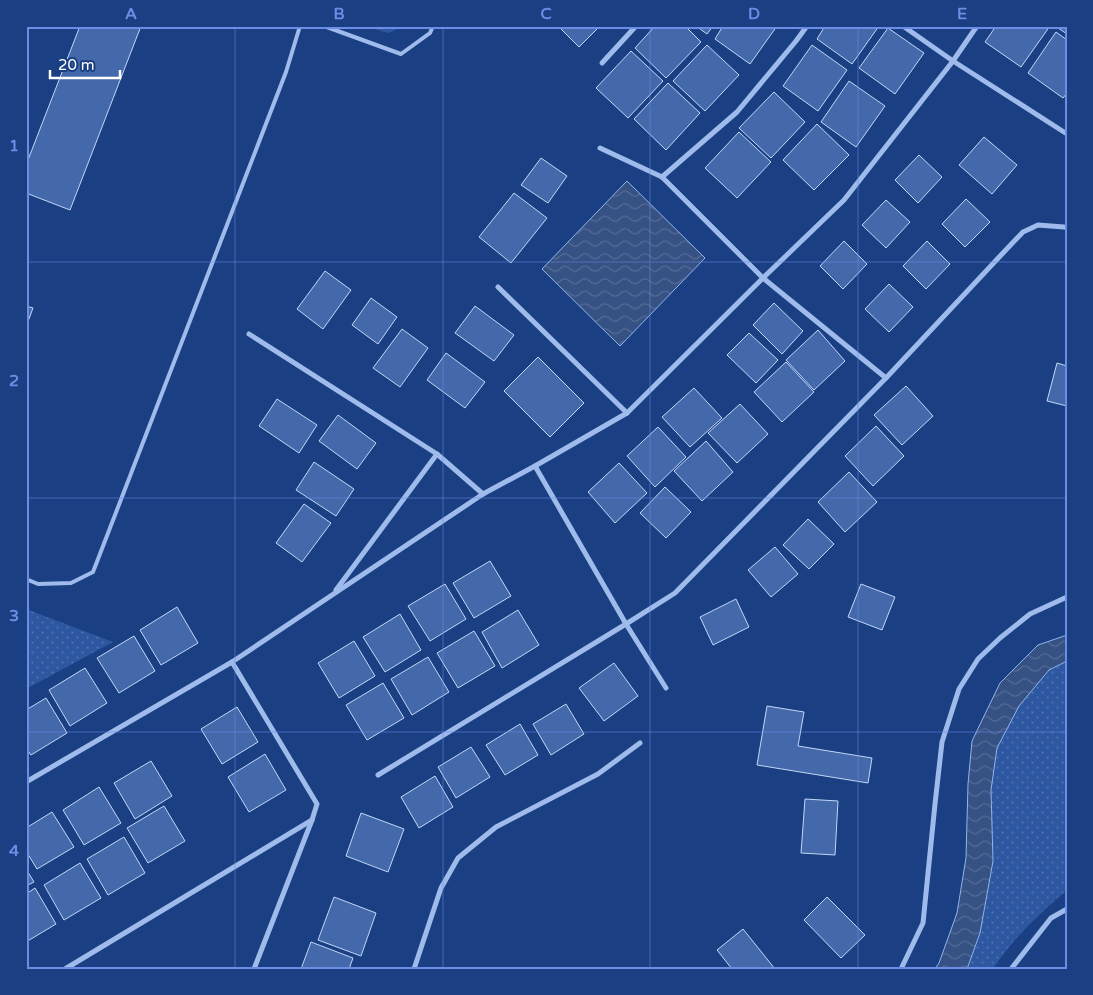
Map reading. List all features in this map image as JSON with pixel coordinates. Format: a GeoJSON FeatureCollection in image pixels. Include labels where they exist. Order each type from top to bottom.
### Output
{"type":"FeatureCollection","features":[{"type":"Feature","properties":{"kind":"street"},"geometry":{"type":"LineString","coordinates":[[602,63],[636,26]]}},
{"type":"Feature","properties":{"kind":"street"},"geometry":{"type":"LineString","coordinates":[[662,177],[737,112],[807,26]]}},
{"type":"Feature","properties":{"kind":"street"},"geometry":{"type":"LineString","coordinates":[[903,26],[953,61],[1067,134]]}},
{"type":"Feature","properties":{"kind":"street"},"geometry":{"type":"LineString","coordinates":[[26,782],[232,662],[483,494],[627,413],[762,278],[844,200],[953,61],[977,26]]}},
{"type":"Feature","properties":{"kind":"street"},"geometry":{"type":"LineString","coordinates":[[600,148],[662,177],[762,278],[886,378]]}},
{"type":"Feature","properties":{"kind":"street"},"geometry":{"type":"LineString","coordinates":[[378,775],[675,593],[886,378],[1024,232],[1038,224],[1067,228]]}},
{"type":"Feature","properties":{"kind":"street"},"geometry":{"type":"LineString","coordinates":[[498,287],[627,413]]}},
{"type":"Feature","properties":{"kind":"street"},"geometry":{"type":"LineString","coordinates":[[249,334],[436,454],[483,494]]}},
{"type":"Feature","properties":{"kind":"street"},"geometry":{"type":"LineString","coordinates":[[334,594],[436,454]]}},
{"type":"Feature","properties":{"kind":"street"},"geometry":{"type":"LineString","coordinates":[[535,466],[626,624],[666,688]]}},
{"type":"Feature","properties":{"kind":"street"},"geometry":{"type":"LineString","coordinates":[[901,969],[923,923],[942,742],[959,689],[978,659],[1000,638],[1030,614],[1067,597]]}},
{"type":"Feature","properties":{"kind":"street"},"geometry":{"type":"LineString","coordinates":[[232,662],[317,804],[254,969]]}},
{"type":"Feature","properties":{"kind":"street"},"geometry":{"type":"LineString","coordinates":[[414,969],[441,888],[458,858],[496,827],[598,774],[640,743]]}},
{"type":"Feature","properties":{"kind":"street"},"geometry":{"type":"LineString","coordinates":[[65,969],[312,820]]}},
{"type":"Feature","properties":{"kind":"street"},"geometry":{"type":"LineString","coordinates":[[1011,969],[1051,918],[1067,909]]}},
{"type":"Feature","properties":{"kind":"lane"},"geometry":{"type":"LineString","coordinates":[[26,579],[38,584],[71,583],[93,572],[286,72],[300,26]]}},
{"type":"Feature","properties":{"kind":"lane"},"geometry":{"type":"LineString","coordinates":[[324,26],[401,54],[430,32],[433,26]]}},
{"type":"Feature","properties":{"kind":"shaded area"},"geometry":{"type":"Polygon","coordinates":[[[365,26],[405,26],[388,33],[365,26]]]}},
{"type":"Feature","properties":{"kind":"shaded area"},"geometry":{"type":"Polygon","coordinates":[[[26,609],[113,642],[26,689],[26,609]]]}},
{"type":"Feature","properties":{"kind":"shaded area"},"geometry":{"type":"Polygon","coordinates":[[[1067,661],[1067,890],[1027,927],[993,969],[967,969],[980,933],[993,861],[991,790],[997,748],[1019,706],[1049,670],[1067,661]]]}},
{"type":"Feature","properties":{"kind":"water"},"geometry":{"type":"Polygon","coordinates":[[[627,181],[705,258],[620,346],[542,269],[627,181]]]}},
{"type":"Feature","properties":{"kind":"water"},"geometry":{"type":"Polygon","coordinates":[[[1067,635],[1067,661],[1049,670],[1019,706],[997,748],[991,790],[993,861],[980,933],[967,969],[935,969],[939,963],[957,913],[966,858],[968,784],[972,741],[1000,683],[1038,645],[1067,635]]]}},
{"type":"Feature","properties":{"kind":"building"},"geometry":{"type":"Polygon","coordinates":[[[80,26],[141,26],[70,210],[26,193],[26,165],[80,26]]]}},
{"type":"Feature","properties":{"kind":"building"},"geometry":{"type":"Polygon","coordinates":[[[558,26],[600,26],[579,47],[558,26]]]}},
{"type":"Feature","properties":{"kind":"building"},"geometry":{"type":"Polygon","coordinates":[[[655,26],[685,26],[701,42],[666,78],[635,48],[655,26]]]}},
{"type":"Feature","properties":{"kind":"building"},"geometry":{"type":"Polygon","coordinates":[[[696,26],[713,26],[707,34],[696,26]]]}},
{"type":"Feature","properties":{"kind":"building"},"geometry":{"type":"Polygon","coordinates":[[[723,26],[777,26],[750,64],[715,39],[723,26]]]}},
{"type":"Feature","properties":{"kind":"building"},"geometry":{"type":"Polygon","coordinates":[[[825,26],[879,26],[852,64],[817,39],[825,26]]]}},
{"type":"Feature","properties":{"kind":"building"},"geometry":{"type":"Polygon","coordinates":[[[996,26],[1050,26],[1021,67],[985,42],[996,26]]]}},
{"type":"Feature","properties":{"kind":"building"},"geometry":{"type":"Polygon","coordinates":[[[1060,26],[1067,26],[1067,34],[1058,28],[1060,26]]]}},
{"type":"Feature","properties":{"kind":"building"},"geometry":{"type":"Polygon","coordinates":[[[888,28],[924,53],[895,94],[859,68],[888,28]]]}},
{"type":"Feature","properties":{"kind":"building"},"geometry":{"type":"Polygon","coordinates":[[[1056,32],[1067,40],[1067,93],[1063,98],[1028,73],[1056,32]]]}},
{"type":"Feature","properties":{"kind":"building"},"geometry":{"type":"Polygon","coordinates":[[[707,45],[739,75],[705,111],[673,81],[707,45]]]}},
{"type":"Feature","properties":{"kind":"building"},"geometry":{"type":"Polygon","coordinates":[[[812,45],[847,70],[818,111],[783,86],[812,45]]]}},
{"type":"Feature","properties":{"kind":"building"},"geometry":{"type":"Polygon","coordinates":[[[631,51],[663,81],[628,118],[596,88],[631,51]]]}},
{"type":"Feature","properties":{"kind":"building"},"geometry":{"type":"Polygon","coordinates":[[[849,81],[885,106],[856,147],[821,122],[849,81]]]}},
{"type":"Feature","properties":{"kind":"building"},"geometry":{"type":"Polygon","coordinates":[[[668,83],[700,113],[666,150],[634,119],[668,83]]]}},
{"type":"Feature","properties":{"kind":"building"},"geometry":{"type":"Polygon","coordinates":[[[774,92],[805,122],[771,158],[739,128],[774,92]]]}},
{"type":"Feature","properties":{"kind":"building"},"geometry":{"type":"Polygon","coordinates":[[[817,124],[849,155],[814,190],[783,160],[817,124]]]}},
{"type":"Feature","properties":{"kind":"building"},"geometry":{"type":"Polygon","coordinates":[[[739,132],[771,162],[737,198],[705,168],[739,132]]]}},
{"type":"Feature","properties":{"kind":"building"},"geometry":{"type":"Polygon","coordinates":[[[984,137],[1017,165],[992,194],[959,165],[984,137]]]}},
{"type":"Feature","properties":{"kind":"building"},"geometry":{"type":"Polygon","coordinates":[[[919,155],[942,177],[918,203],[895,180],[919,155]]]}},
{"type":"Feature","properties":{"kind":"building"},"geometry":{"type":"Polygon","coordinates":[[[541,158],[567,176],[548,203],[521,185],[541,158]]]}},
{"type":"Feature","properties":{"kind":"building"},"geometry":{"type":"Polygon","coordinates":[[[514,193],[547,218],[511,263],[479,237],[514,193]]]}},
{"type":"Feature","properties":{"kind":"building"},"geometry":{"type":"Polygon","coordinates":[[[966,199],[990,222],[965,247],[942,224],[966,199]]]}},
{"type":"Feature","properties":{"kind":"building"},"geometry":{"type":"Polygon","coordinates":[[[886,200],[910,222],[886,248],[862,225],[886,200]]]}},
{"type":"Feature","properties":{"kind":"building"},"geometry":{"type":"Polygon","coordinates":[[[844,241],[867,264],[843,289],[820,266],[844,241]]]}},
{"type":"Feature","properties":{"kind":"building"},"geometry":{"type":"Polygon","coordinates":[[[927,241],[950,264],[926,289],[903,266],[927,241]]]}},
{"type":"Feature","properties":{"kind":"building"},"geometry":{"type":"Polygon","coordinates":[[[325,271],[351,290],[323,329],[297,309],[325,271]]]}},
{"type":"Feature","properties":{"kind":"building"},"geometry":{"type":"Polygon","coordinates":[[[889,284],[913,307],[889,332],[865,309],[889,284]]]}},
{"type":"Feature","properties":{"kind":"building"},"geometry":{"type":"Polygon","coordinates":[[[371,298],[397,317],[378,344],[352,325],[371,298]]]}},
{"type":"Feature","properties":{"kind":"building"},"geometry":{"type":"Polygon","coordinates":[[[774,303],[803,331],[782,354],[753,325],[774,303]]]}},
{"type":"Feature","properties":{"kind":"building"},"geometry":{"type":"Polygon","coordinates":[[[26,306],[33,308],[26,327],[26,306]]]}},
{"type":"Feature","properties":{"kind":"building"},"geometry":{"type":"Polygon","coordinates":[[[475,306],[514,335],[494,361],[455,333],[475,306]]]}},
{"type":"Feature","properties":{"kind":"building"},"geometry":{"type":"Polygon","coordinates":[[[402,329],[428,348],[400,387],[373,368],[402,329]]]}},
{"type":"Feature","properties":{"kind":"building"},"geometry":{"type":"Polygon","coordinates":[[[818,330],[845,361],[814,390],[786,360],[818,330]]]}},
{"type":"Feature","properties":{"kind":"building"},"geometry":{"type":"Polygon","coordinates":[[[749,333],[778,360],[756,383],[727,355],[749,333]]]}},
{"type":"Feature","properties":{"kind":"building"},"geometry":{"type":"Polygon","coordinates":[[[446,353],[485,382],[465,408],[427,380],[446,353]]]}},
{"type":"Feature","properties":{"kind":"building"},"geometry":{"type":"Polygon","coordinates":[[[538,357],[584,403],[550,437],[504,391],[538,357]]]}},
{"type":"Feature","properties":{"kind":"building"},"geometry":{"type":"Polygon","coordinates":[[[786,362],[814,392],[782,422],[754,392],[786,362]]]}},
{"type":"Feature","properties":{"kind":"building"},"geometry":{"type":"Polygon","coordinates":[[[1057,363],[1067,366],[1067,406],[1047,401],[1057,363]]]}},
{"type":"Feature","properties":{"kind":"building"},"geometry":{"type":"Polygon","coordinates":[[[906,386],[933,416],[902,445],[874,415],[906,386]]]}},
{"type":"Feature","properties":{"kind":"building"},"geometry":{"type":"Polygon","coordinates":[[[694,388],[722,418],[690,447],[662,417],[694,388]]]}},
{"type":"Feature","properties":{"kind":"building"},"geometry":{"type":"Polygon","coordinates":[[[277,399],[317,425],[299,453],[259,426],[277,399]]]}},
{"type":"Feature","properties":{"kind":"building"},"geometry":{"type":"Polygon","coordinates":[[[740,404],[768,434],[737,463],[708,433],[740,404]]]}},
{"type":"Feature","properties":{"kind":"building"},"geometry":{"type":"Polygon","coordinates":[[[338,415],[376,443],[357,469],[319,441],[338,415]]]}},
{"type":"Feature","properties":{"kind":"building"},"geometry":{"type":"Polygon","coordinates":[[[876,426],[904,456],[873,486],[845,456],[876,426]]]}},
{"type":"Feature","properties":{"kind":"building"},"geometry":{"type":"Polygon","coordinates":[[[658,427],[686,457],[655,487],[627,456],[658,427]]]}},
{"type":"Feature","properties":{"kind":"building"},"geometry":{"type":"Polygon","coordinates":[[[706,441],[733,472],[702,501],[674,471],[706,441]]]}},
{"type":"Feature","properties":{"kind":"building"},"geometry":{"type":"Polygon","coordinates":[[[314,462],[354,489],[336,516],[296,490],[314,462]]]}},
{"type":"Feature","properties":{"kind":"building"},"geometry":{"type":"Polygon","coordinates":[[[619,463],[647,493],[615,523],[588,492],[619,463]]]}},
{"type":"Feature","properties":{"kind":"building"},"geometry":{"type":"Polygon","coordinates":[[[849,472],[877,502],[845,532],[818,502],[849,472]]]}},
{"type":"Feature","properties":{"kind":"building"},"geometry":{"type":"Polygon","coordinates":[[[665,487],[691,512],[666,538],[640,513],[665,487]]]}},
{"type":"Feature","properties":{"kind":"building"},"geometry":{"type":"Polygon","coordinates":[[[304,504],[331,523],[302,562],[276,543],[304,504]]]}},
{"type":"Feature","properties":{"kind":"building"},"geometry":{"type":"Polygon","coordinates":[[[808,519],[834,544],[809,569],[783,545],[808,519]]]}},
{"type":"Feature","properties":{"kind":"building"},"geometry":{"type":"Polygon","coordinates":[[[775,547],[798,574],[771,597],[748,570],[775,547]]]}},
{"type":"Feature","properties":{"kind":"building"},"geometry":{"type":"Polygon","coordinates":[[[490,561],[511,596],[474,618],[453,583],[490,561]]]}},
{"type":"Feature","properties":{"kind":"building"},"geometry":{"type":"Polygon","coordinates":[[[445,584],[466,619],[430,641],[408,606],[445,584]]]}},
{"type":"Feature","properties":{"kind":"building"},"geometry":{"type":"Polygon","coordinates":[[[861,584],[895,597],[882,630],[848,617],[861,584]]]}},
{"type":"Feature","properties":{"kind":"building"},"geometry":{"type":"Polygon","coordinates":[[[736,599],[749,627],[713,645],[700,617],[736,599]]]}},
{"type":"Feature","properties":{"kind":"building"},"geometry":{"type":"Polygon","coordinates":[[[177,607],[198,643],[161,665],[140,630],[177,607]]]}},
{"type":"Feature","properties":{"kind":"building"},"geometry":{"type":"Polygon","coordinates":[[[518,610],[539,645],[502,668],[482,632],[518,610]]]}},
{"type":"Feature","properties":{"kind":"building"},"geometry":{"type":"Polygon","coordinates":[[[400,614],[421,650],[385,672],[363,637],[400,614]]]}},
{"type":"Feature","properties":{"kind":"building"},"geometry":{"type":"Polygon","coordinates":[[[474,631],[495,666],[458,688],[437,653],[474,631]]]}},
{"type":"Feature","properties":{"kind":"building"},"geometry":{"type":"Polygon","coordinates":[[[134,636],[155,671],[119,693],[97,658],[134,636]]]}},
{"type":"Feature","properties":{"kind":"building"},"geometry":{"type":"Polygon","coordinates":[[[354,641],[375,676],[339,698],[318,663],[354,641]]]}},
{"type":"Feature","properties":{"kind":"building"},"geometry":{"type":"Polygon","coordinates":[[[428,657],[449,692],[412,715],[391,679],[428,657]]]}},
{"type":"Feature","properties":{"kind":"building"},"geometry":{"type":"Polygon","coordinates":[[[614,663],[638,696],[604,721],[579,688],[614,663]]]}},
{"type":"Feature","properties":{"kind":"building"},"geometry":{"type":"Polygon","coordinates":[[[85,668],[107,703],[70,726],[49,690],[85,668]]]}},
{"type":"Feature","properties":{"kind":"building"},"geometry":{"type":"Polygon","coordinates":[[[383,683],[404,718],[367,740],[346,705],[383,683]]]}},
{"type":"Feature","properties":{"kind":"building"},"geometry":{"type":"Polygon","coordinates":[[[46,698],[67,733],[31,755],[26,748],[26,710],[46,698]]]}},
{"type":"Feature","properties":{"kind":"building"},"geometry":{"type":"Polygon","coordinates":[[[566,704],[584,734],[551,755],[533,724],[566,704]]]}},
{"type":"Feature","properties":{"kind":"building"},"geometry":{"type":"Polygon","coordinates":[[[767,706],[804,712],[798,746],[872,758],[868,783],[757,765],[767,706]]]}},
{"type":"Feature","properties":{"kind":"building"},"geometry":{"type":"Polygon","coordinates":[[[237,707],[258,742],[222,764],[201,729],[237,707]]]}},
{"type":"Feature","properties":{"kind":"building"},"geometry":{"type":"Polygon","coordinates":[[[520,724],[538,755],[505,775],[486,745],[520,724]]]}},
{"type":"Feature","properties":{"kind":"building"},"geometry":{"type":"Polygon","coordinates":[[[471,747],[490,777],[456,798],[438,767],[471,747]]]}},
{"type":"Feature","properties":{"kind":"building"},"geometry":{"type":"Polygon","coordinates":[[[265,754],[286,790],[249,812],[228,777],[265,754]]]}},
{"type":"Feature","properties":{"kind":"building"},"geometry":{"type":"Polygon","coordinates":[[[151,761],[172,796],[135,819],[114,783],[151,761]]]}},
{"type":"Feature","properties":{"kind":"building"},"geometry":{"type":"Polygon","coordinates":[[[435,776],[453,807],[419,828],[401,797],[435,776]]]}},
{"type":"Feature","properties":{"kind":"building"},"geometry":{"type":"Polygon","coordinates":[[[99,787],[121,823],[84,845],[63,810],[99,787]]]}},
{"type":"Feature","properties":{"kind":"building"},"geometry":{"type":"Polygon","coordinates":[[[805,799],[838,801],[835,855],[801,853],[805,799]]]}},
{"type":"Feature","properties":{"kind":"building"},"geometry":{"type":"Polygon","coordinates":[[[164,806],[185,841],[148,863],[127,828],[164,806]]]}},
{"type":"Feature","properties":{"kind":"building"},"geometry":{"type":"Polygon","coordinates":[[[52,812],[74,847],[37,869],[26,851],[26,828],[52,812]]]}},
{"type":"Feature","properties":{"kind":"building"},"geometry":{"type":"Polygon","coordinates":[[[361,813],[404,829],[388,872],[346,856],[361,813]]]}},
{"type":"Feature","properties":{"kind":"building"},"geometry":{"type":"Polygon","coordinates":[[[124,837],[145,873],[108,895],[87,859],[124,837]]]}},
{"type":"Feature","properties":{"kind":"building"},"geometry":{"type":"Polygon","coordinates":[[[80,863],[101,898],[64,920],[44,885],[80,863]]]}},
{"type":"Feature","properties":{"kind":"building"},"geometry":{"type":"Polygon","coordinates":[[[26,869],[34,882],[26,886],[26,869]]]}},
{"type":"Feature","properties":{"kind":"building"},"geometry":{"type":"Polygon","coordinates":[[[35,888],[56,924],[26,942],[26,894],[35,888]]]}},
{"type":"Feature","properties":{"kind":"building"},"geometry":{"type":"Polygon","coordinates":[[[334,897],[376,913],[361,956],[318,940],[334,897]]]}},
{"type":"Feature","properties":{"kind":"building"},"geometry":{"type":"Polygon","coordinates":[[[827,897],[865,935],[841,958],[804,920],[827,897]]]}},
{"type":"Feature","properties":{"kind":"building"},"geometry":{"type":"Polygon","coordinates":[[[743,929],[775,969],[732,969],[717,950],[743,929]]]}},
{"type":"Feature","properties":{"kind":"building"},"geometry":{"type":"Polygon","coordinates":[[[311,942],[353,958],[349,969],[301,969],[311,942]]]}}]}
